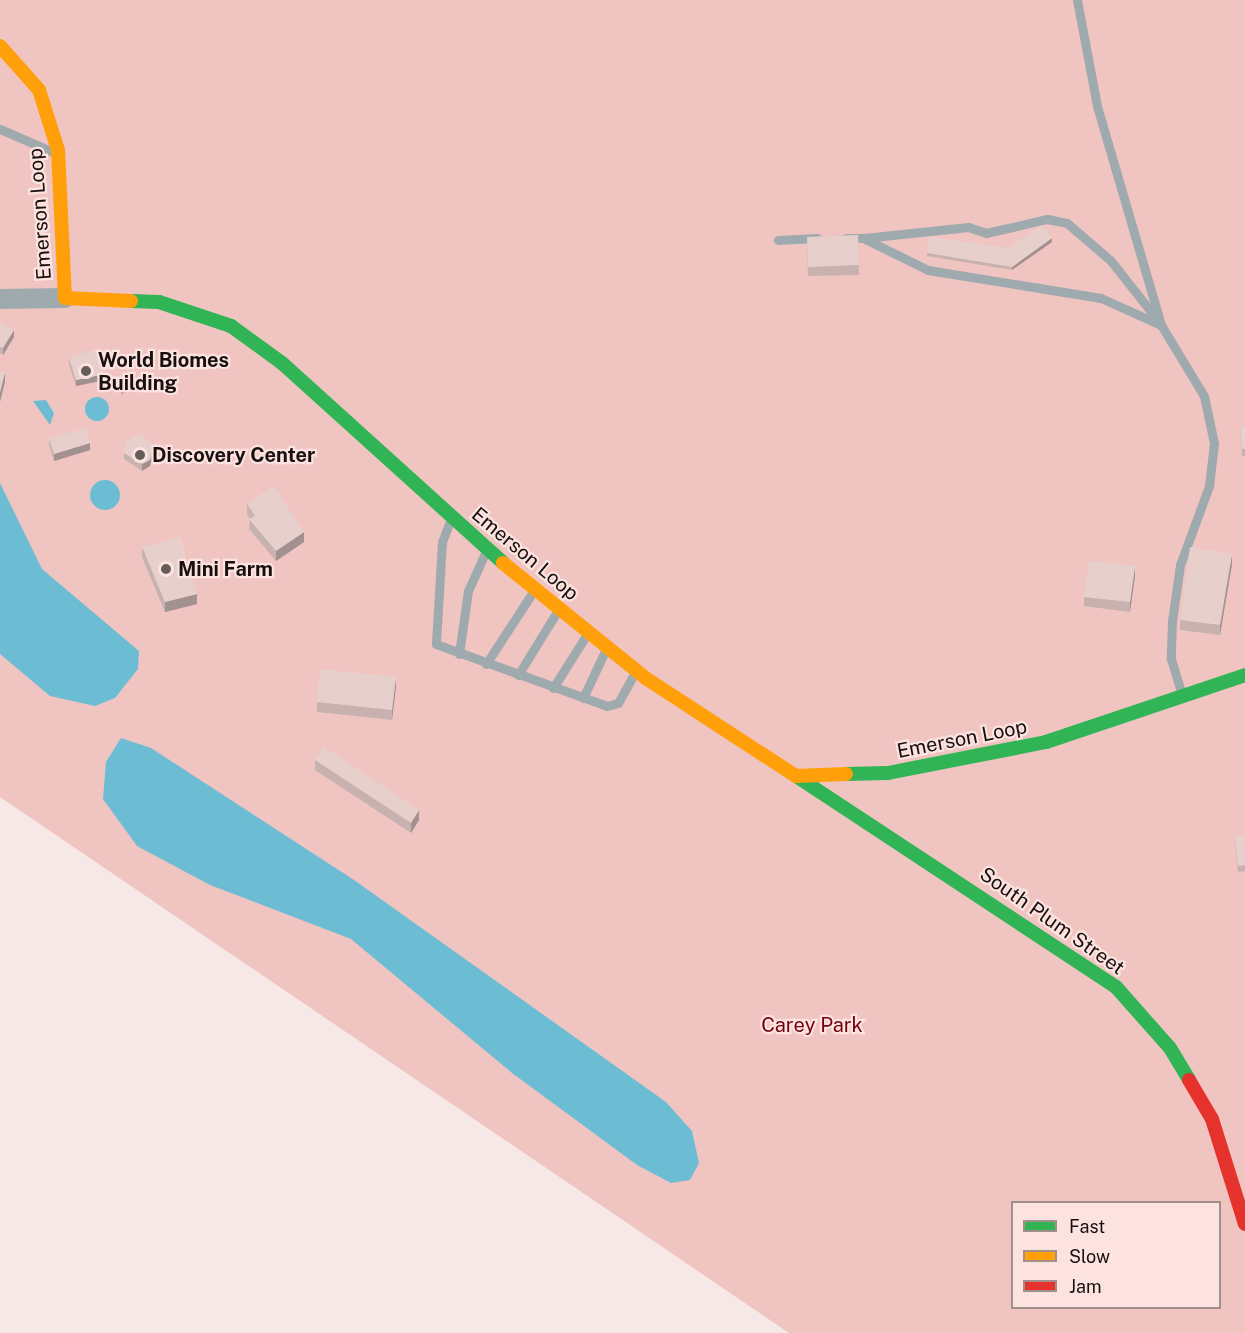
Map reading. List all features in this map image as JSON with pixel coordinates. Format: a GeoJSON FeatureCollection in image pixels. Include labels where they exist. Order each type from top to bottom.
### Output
{"type":"FeatureCollection","features":[{"type":"Feature","properties":{"kind":"street","name":"Emerson Loop"},"geometry":{"type":"LineString","coordinates":[[0,46],[39,90],[58,154],[65,298],[159,302],[231,326],[282,363],[451,518],[588,632],[637,670],[796,776],[888,773],[1046,742],[1184,698],[1245,675]]}},
{"type":"Feature","properties":{"kind":"street"},"geometry":{"type":"LineString","coordinates":[[0,299],[65,298]]}},
{"type":"Feature","properties":{"kind":"street","name":"South Plum Street"},"geometry":{"type":"LineString","coordinates":[[796,776],[1116,987],[1170,1048],[1212,1119],[1245,1224]]}},
{"type":"Feature","properties":{"kind":"lane"},"geometry":{"type":"LineString","coordinates":[[1077,0],[1097,106],[1161,325]]}},
{"type":"Feature","properties":{"kind":"lane"},"geometry":{"type":"LineString","coordinates":[[0,129],[58,154]]}},
{"type":"Feature","properties":{"kind":"lane"},"geometry":{"type":"LineString","coordinates":[[778,240],[863,238],[959,228],[986,233],[1047,219],[1067,223],[1111,261],[1161,325],[1204,396],[1214,443],[1209,486],[1180,565],[1172,621],[1171,659],[1184,698]]}},
{"type":"Feature","properties":{"kind":"lane"},"geometry":{"type":"LineString","coordinates":[[863,238],[927,270],[1101,298],[1161,325]]}},
{"type":"Feature","properties":{"kind":"lane"},"geometry":{"type":"LineString","coordinates":[[451,518],[442,542],[434,631],[440,648],[553,688],[613,706],[637,670]]}},
{"type":"Feature","properties":{"kind":"lane"},"geometry":{"type":"LineString","coordinates":[[459,654],[468,591],[487,549]]}},
{"type":"Feature","properties":{"kind":"lane"},"geometry":{"type":"LineString","coordinates":[[486,664],[535,588]]}},
{"type":"Feature","properties":{"kind":"lane"},"geometry":{"type":"LineString","coordinates":[[518,675],[559,608]]}},
{"type":"Feature","properties":{"kind":"lane"},"geometry":{"type":"LineString","coordinates":[[553,688],[588,632]]}},
{"type":"Feature","properties":{"kind":"lane"},"geometry":{"type":"LineString","coordinates":[[583,698],[607,647]]}},
{"type":"Feature","properties":{"kind":"green space","name":"Carey Park"},"geometry":{"type":"Polygon","coordinates":[[[0,0],[1245,0],[1245,1333],[789,1333],[0,797],[0,0]]]}},
{"type":"Feature","properties":{"kind":"water"},"geometry":{"type":"Polygon","coordinates":[[[97,397],[102,398],[108,404],[108,414],[102,420],[97,421],[92,420],[86,414],[85,409],[86,404],[92,398],[97,397]]]}},
{"type":"Feature","properties":{"kind":"water"},"geometry":{"type":"Polygon","coordinates":[[[46,400],[54,413],[50,425],[33,401],[46,400]]]}},
{"type":"Feature","properties":{"kind":"water"},"geometry":{"type":"Polygon","coordinates":[[[105,480],[116,484],[120,495],[116,506],[105,510],[94,506],[90,495],[94,484],[105,480]]]}},
{"type":"Feature","properties":{"kind":"water"},"geometry":{"type":"Polygon","coordinates":[[[0,483],[42,569],[139,651],[138,669],[115,698],[95,706],[50,696],[0,654],[0,483]]]}},
{"type":"Feature","properties":{"kind":"water"},"geometry":{"type":"Polygon","coordinates":[[[121,738],[151,748],[354,880],[666,1102],[692,1131],[699,1163],[690,1180],[671,1183],[637,1165],[512,1073],[351,939],[210,885],[137,846],[103,799],[106,762],[121,738]]]}},
{"type":"Feature","properties":{"kind":"building"},"geometry":{"type":"Polygon","coordinates":[[[1042,225],[1052,238],[1012,267],[927,253],[930,237],[1008,248],[1042,225]]]}},
{"type":"Feature","properties":{"kind":"building"},"geometry":{"type":"Polygon","coordinates":[[[858,235],[859,265],[808,267],[807,237],[858,235]]]}},
{"type":"Feature","properties":{"kind":"building"},"geometry":{"type":"Polygon","coordinates":[[[0,322],[14,330],[3,348],[0,347],[0,322]]]}},
{"type":"Feature","properties":{"kind":"building","name":"World Biomes Building"},"geometry":{"type":"Polygon","coordinates":[[[97,349],[105,374],[76,380],[69,358],[97,349]]]}},
{"type":"Feature","properties":{"kind":"building"},"geometry":{"type":"Polygon","coordinates":[[[0,371],[5,372],[0,392],[0,371]]]}},
{"type":"Feature","properties":{"kind":"building"},"geometry":{"type":"Polygon","coordinates":[[[132,371],[137,385],[121,391],[115,377],[132,371]]]}},
{"type":"Feature","properties":{"kind":"building"},"geometry":{"type":"Polygon","coordinates":[[[1245,426],[1245,449],[1242,449],[1240,427],[1245,426]]]}},
{"type":"Feature","properties":{"kind":"building"},"geometry":{"type":"Polygon","coordinates":[[[85,428],[90,443],[54,454],[49,439],[85,428]]]}},
{"type":"Feature","properties":{"kind":"building","name":"Discovery Center"},"geometry":{"type":"Polygon","coordinates":[[[140,434],[154,446],[150,460],[142,464],[124,453],[127,441],[140,434]]]}},
{"type":"Feature","properties":{"kind":"building"},"geometry":{"type":"Polygon","coordinates":[[[274,486],[304,532],[276,551],[249,519],[255,516],[247,504],[274,486]]]}},
{"type":"Feature","properties":{"kind":"building","name":"Mini Farm"},"geometry":{"type":"Polygon","coordinates":[[[180,537],[197,594],[165,602],[142,547],[180,537]]]}},
{"type":"Feature","properties":{"kind":"building"},"geometry":{"type":"Polygon","coordinates":[[[1190,547],[1232,554],[1220,625],[1180,620],[1190,547]]]}},
{"type":"Feature","properties":{"kind":"building"},"geometry":{"type":"Polygon","coordinates":[[[1089,561],[1135,566],[1130,602],[1084,597],[1089,561]]]}},
{"type":"Feature","properties":{"kind":"building"},"geometry":{"type":"Polygon","coordinates":[[[320,669],[396,677],[392,710],[317,702],[320,669]]]}},
{"type":"Feature","properties":{"kind":"building"},"geometry":{"type":"Polygon","coordinates":[[[324,747],[419,810],[411,823],[315,760],[324,747]]]}},
{"type":"Feature","properties":{"kind":"building"},"geometry":{"type":"Polygon","coordinates":[[[1245,835],[1245,865],[1238,866],[1235,836],[1245,835]]]}},
{"type":"Feature","properties":{"kind":"traffic: fast"},"geometry":{"type":"LineString","coordinates":[[131,301],[159,302],[231,326],[282,363],[503,563]]}},
{"type":"Feature","properties":{"kind":"traffic: fast"},"geometry":{"type":"LineString","coordinates":[[846,774],[888,773],[1046,742],[1245,675]]}},
{"type":"Feature","properties":{"kind":"traffic: fast"},"geometry":{"type":"LineString","coordinates":[[796,776],[1116,987],[1170,1048],[1189,1080]]}},
{"type":"Feature","properties":{"kind":"traffic: slow"},"geometry":{"type":"LineString","coordinates":[[0,46],[39,90],[58,150],[65,298],[131,301]]}},
{"type":"Feature","properties":{"kind":"traffic: slow"},"geometry":{"type":"LineString","coordinates":[[503,563],[647,679],[796,776],[846,774]]}},
{"type":"Feature","properties":{"kind":"traffic: jam"},"geometry":{"type":"LineString","coordinates":[[1189,1080],[1212,1119],[1245,1224]]}},
{"type":"Feature","properties":{"kind":"place","name":"World Biomes Building"},"geometry":{"type":"Point","coordinates":[86,371]}},
{"type":"Feature","properties":{"kind":"place","name":"Discovery Center"},"geometry":{"type":"Point","coordinates":[140,455]}},
{"type":"Feature","properties":{"kind":"place","name":"Mini Farm"},"geometry":{"type":"Point","coordinates":[166,569]}}]}
